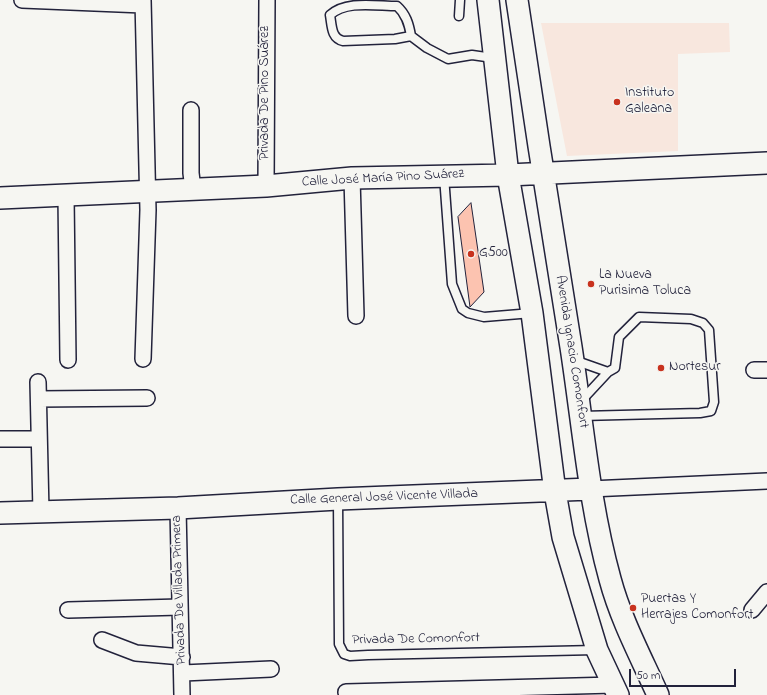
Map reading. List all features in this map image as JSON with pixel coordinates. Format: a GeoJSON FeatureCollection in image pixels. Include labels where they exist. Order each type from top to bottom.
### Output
{"type":"FeatureCollection","features":[{"type":"Feature","properties":{"kind":"main road"},"geometry":{"type":"LineString","coordinates":[[488,0],[508,175],[532,313],[555,492],[563,538],[597,650],[616,690]]}},
{"type":"Feature","properties":{"kind":"main road","name":"Avenida Ignacio Comonfort"},"geometry":{"type":"LineString","coordinates":[[517,0],[542,172],[573,360],[590,489],[610,581],[625,622],[658,695]]}},
{"type":"Feature","properties":{"kind":"main road","name":"Calle José María Pino Suárez"},"geometry":{"type":"LineString","coordinates":[[0,198],[148,193],[193,189],[266,186],[352,178],[508,175],[542,172],[767,163]]}},
{"type":"Feature","properties":{"kind":"main road","name":"Calle General José Vicente Villada"},"geometry":{"type":"LineString","coordinates":[[0,513],[178,508],[338,499],[555,492],[590,489]]}},
{"type":"Feature","properties":{"kind":"street"},"geometry":{"type":"LineString","coordinates":[[22,0],[143,2],[148,193],[143,359]]}},
{"type":"Feature","properties":{"kind":"street","name":"Privada De Pino Suárez"},"geometry":{"type":"LineString","coordinates":[[266,0],[266,186]]}},
{"type":"Feature","properties":{"kind":"street"},"geometry":{"type":"LineString","coordinates":[[191,110],[191,173],[193,189]]}},
{"type":"Feature","properties":{"kind":"street"},"geometry":{"type":"LineString","coordinates":[[352,178],[356,316]]}},
{"type":"Feature","properties":{"kind":"street"},"geometry":{"type":"LineString","coordinates":[[66,196],[68,360]]}},
{"type":"Feature","properties":{"kind":"street"},"geometry":{"type":"LineString","coordinates":[[38,382],[41,512]]}},
{"type":"Feature","properties":{"kind":"street"},"geometry":{"type":"LineString","coordinates":[[39,399],[147,398]]}},
{"type":"Feature","properties":{"kind":"street"},"geometry":{"type":"LineString","coordinates":[[0,439],[39,439]]}},
{"type":"Feature","properties":{"kind":"street","name":"Calle General José Vicente Villada"},"geometry":{"type":"LineString","coordinates":[[590,489],[767,481]]}},
{"type":"Feature","properties":{"kind":"street","name":"Privada De Villada Primera"},"geometry":{"type":"LineString","coordinates":[[178,508],[182,695]]}},
{"type":"Feature","properties":{"kind":"street"},"geometry":{"type":"LineString","coordinates":[[752,610],[767,592]]}},
{"type":"Feature","properties":{"kind":"street"},"geometry":{"type":"LineString","coordinates":[[68,610],[180,607]]}},
{"type":"Feature","properties":{"kind":"street"},"geometry":{"type":"LineString","coordinates":[[102,640],[136,653],[182,657]]}},
{"type":"Feature","properties":{"kind":"street","name":"Privada De Villada Primera"},"geometry":{"type":"LineString","coordinates":[[182,672],[271,669]]}},
{"type":"Feature","properties":{"kind":"street"},"geometry":{"type":"LineString","coordinates":[[346,692],[616,690]]}},
{"type":"Feature","properties":{"kind":"lane"},"geometry":{"type":"LineString","coordinates":[[459,16],[460,0]]}},
{"type":"Feature","properties":{"kind":"lane"},"geometry":{"type":"LineString","coordinates":[[411,36],[395,39],[337,40],[333,35],[330,15],[336,10],[347,6],[397,6],[402,11],[409,24],[411,36],[427,48],[448,58],[472,55],[494,58]]}},
{"type":"Feature","properties":{"kind":"lane"},"geometry":{"type":"LineString","coordinates":[[444,176],[452,284],[462,309],[468,313],[484,317],[532,313]]}},
{"type":"Feature","properties":{"kind":"lane"},"geometry":{"type":"LineString","coordinates":[[639,318],[691,319],[703,323],[709,330],[714,402],[711,411],[700,413],[580,409],[608,372],[615,368],[619,337],[639,318]]}},
{"type":"Feature","properties":{"kind":"lane"},"geometry":{"type":"LineString","coordinates":[[573,360],[608,372]]}},
{"type":"Feature","properties":{"kind":"lane","name":"Privada De Comonfort"},"geometry":{"type":"LineString","coordinates":[[338,499],[339,644],[344,654],[350,656],[597,650]]}},
{"type":"Feature","properties":{"kind":"shaded area","name":"Instituto Galeana"},"geometry":{"type":"Polygon","coordinates":[[[541,23],[729,23],[730,52],[678,54],[678,151],[567,156],[541,23]]]}},
{"type":"Feature","properties":{"kind":"building","name":"G500"},"geometry":{"type":"Polygon","coordinates":[[[471,203],[484,292],[470,307],[458,217],[471,203]]]}},
{"type":"Feature","properties":{"kind":"place","name":"Instituto Galeana"},"geometry":{"type":"Point","coordinates":[617,102]}},
{"type":"Feature","properties":{"kind":"place","name":"G500"},"geometry":{"type":"Point","coordinates":[471,254]}},
{"type":"Feature","properties":{"kind":"place","name":"La Nueva Purisima Toluca"},"geometry":{"type":"Point","coordinates":[591,284]}},
{"type":"Feature","properties":{"kind":"place","name":"Nortesur"},"geometry":{"type":"Point","coordinates":[661,368]}},
{"type":"Feature","properties":{"kind":"place","name":"Puertas Y Herrajes Comonfort"},"geometry":{"type":"Point","coordinates":[633,608]}}]}
